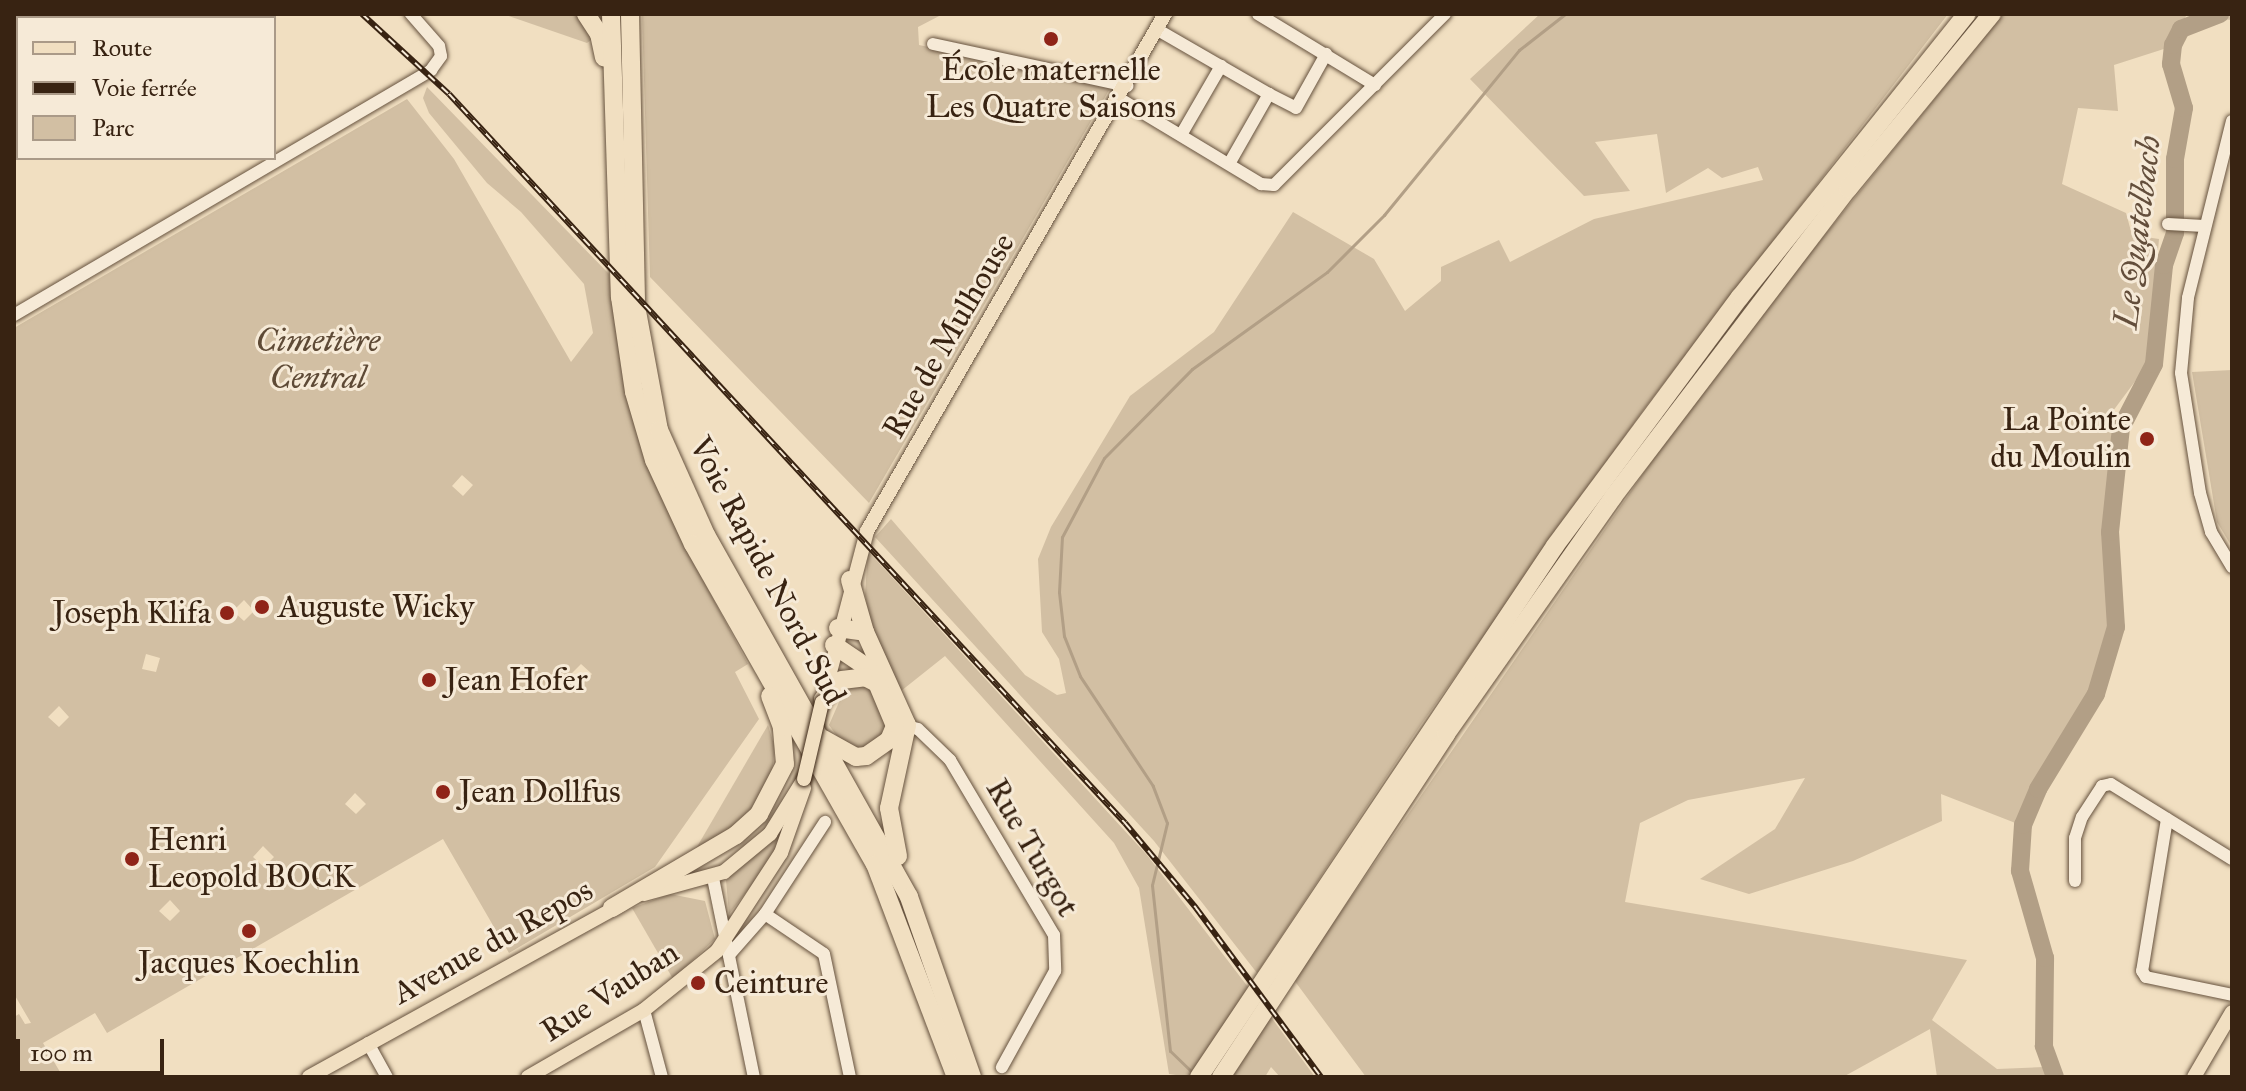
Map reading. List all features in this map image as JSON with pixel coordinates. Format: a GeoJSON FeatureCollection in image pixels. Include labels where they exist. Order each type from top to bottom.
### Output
{"type":"FeatureCollection","features":[{"type":"Feature","properties":{"kind":"highway"},"geometry":{"type":"LineString","coordinates":[[586,14],[602,43],[615,143]]}},
{"type":"Feature","properties":{"kind":"highway","name":"Voie Rapide Nord-Sud"},"geometry":{"type":"LineString","coordinates":[[611,14],[620,297],[640,415],[680,518],[885,884],[956,1077]]}},
{"type":"Feature","properties":{"kind":"highway","name":"Voie Rapide Nord-Sud"},"geometry":{"type":"LineString","coordinates":[[630,14],[636,306],[659,430],[706,535],[823,737],[909,897],[972,1077]]}},
{"type":"Feature","properties":{"kind":"highway"},"geometry":{"type":"LineString","coordinates":[[1208,1074],[1555,546],[1740,297],[1967,14]]}},
{"type":"Feature","properties":{"kind":"highway"},"geometry":{"type":"LineString","coordinates":[[1208,1074],[1613,497],[1848,189],[1992,14]]}},
{"type":"Feature","properties":{"kind":"highway"},"geometry":{"type":"LineString","coordinates":[[850,580],[865,632],[901,725],[889,808],[889,830],[909,897]]}},
{"type":"Feature","properties":{"kind":"highway"},"geometry":{"type":"LineString","coordinates":[[836,637],[865,632]]}},
{"type":"Feature","properties":{"kind":"highway"},"geometry":{"type":"LineString","coordinates":[[836,637],[868,668],[901,725]]}},
{"type":"Feature","properties":{"kind":"highway"},"geometry":{"type":"LineString","coordinates":[[612,908],[736,835],[772,795],[785,764],[784,739],[748,642]]}},
{"type":"Feature","properties":{"kind":"highway"},"geometry":{"type":"LineString","coordinates":[[822,700],[854,675],[877,683]]}},
{"type":"Feature","properties":{"kind":"highway"},"geometry":{"type":"LineString","coordinates":[[823,737],[856,757],[866,756],[889,740],[901,725]]}},
{"type":"Feature","properties":{"kind":"main road","name":"Rue de Mulhouse"},"geometry":{"type":"LineString","coordinates":[[804,779],[850,580],[867,531],[1124,92],[1165,14]]}},
{"type":"Feature","properties":{"kind":"main road"},"geometry":{"type":"LineString","coordinates":[[713,878],[770,834],[804,779]]}},
{"type":"Feature","properties":{"kind":"main road","name":"Rue Vauban"},"geometry":{"type":"LineString","coordinates":[[528,1077],[644,1010],[691,975],[726,939],[792,832],[804,779]]}},
{"type":"Feature","properties":{"kind":"main road","name":"Avenue du Repos"},"geometry":{"type":"LineString","coordinates":[[309,1077],[612,908],[642,895],[713,878]]}},
{"type":"Feature","properties":{"kind":"main road"},"geometry":{"type":"LineString","coordinates":[[2194,1077],[2232,1012]]}},
{"type":"Feature","properties":{"kind":"street"},"geometry":{"type":"LineString","coordinates":[[14,315],[418,79],[436,65],[441,52],[411,14]]}},
{"type":"Feature","properties":{"kind":"street"},"geometry":{"type":"LineString","coordinates":[[1258,14],[1375,85]]}},
{"type":"Feature","properties":{"kind":"street"},"geometry":{"type":"LineString","coordinates":[[933,44],[1124,92],[1181,135],[1261,184],[1274,185],[1445,14]]}},
{"type":"Feature","properties":{"kind":"street"},"geometry":{"type":"LineString","coordinates":[[1158,30],[1296,108],[1326,54]]}},
{"type":"Feature","properties":{"kind":"street"},"geometry":{"type":"LineString","coordinates":[[1181,135],[1221,66]]}},
{"type":"Feature","properties":{"kind":"street"},"geometry":{"type":"LineString","coordinates":[[1229,164],[1269,94]]}},
{"type":"Feature","properties":{"kind":"street"},"geometry":{"type":"LineString","coordinates":[[2232,121],[2204,226],[2182,332],[2181,373],[2200,493],[2211,532],[2232,567]]}},
{"type":"Feature","properties":{"kind":"street"},"geometry":{"type":"LineString","coordinates":[[2174,223],[2204,226]]}},
{"type":"Feature","properties":{"kind":"street","name":"Rue Turgot"},"geometry":{"type":"LineString","coordinates":[[901,725],[950,760],[1058,949],[1055,971],[1002,1067]]}},
{"type":"Feature","properties":{"kind":"street"},"geometry":{"type":"LineString","coordinates":[[2075,881],[2075,838],[2082,817],[2102,786],[2111,784],[2232,859]]}},
{"type":"Feature","properties":{"kind":"street"},"geometry":{"type":"LineString","coordinates":[[2167,819],[2142,971],[2146,977],[2232,995]]}},
{"type":"Feature","properties":{"kind":"street","name":"Rue Vauban"},"geometry":{"type":"LineString","coordinates":[[729,955],[765,914],[825,822]]}},
{"type":"Feature","properties":{"kind":"street"},"geometry":{"type":"LineString","coordinates":[[713,878],[754,1077]]}},
{"type":"Feature","properties":{"kind":"street"},"geometry":{"type":"LineString","coordinates":[[765,914],[824,954],[850,1077]]}},
{"type":"Feature","properties":{"kind":"street"},"geometry":{"type":"LineString","coordinates":[[644,1010],[662,1077]]}},
{"type":"Feature","properties":{"kind":"street"},"geometry":{"type":"LineString","coordinates":[[368,1043],[387,1077]]}},
{"type":"Feature","properties":{"kind":"green space"},"geometry":{"type":"Polygon","coordinates":[[[503,14],[603,14],[605,29],[587,43],[503,14]]]}},
{"type":"Feature","properties":{"kind":"green space"},"geometry":{"type":"Polygon","coordinates":[[[642,14],[943,14],[918,27],[919,45],[1112,85],[869,503],[650,277],[642,14]]]}},
{"type":"Feature","properties":{"kind":"green space"},"geometry":{"type":"Polygon","coordinates":[[[1540,14],[1948,14],[1644,409],[1420,726],[1257,973],[1154,841],[875,537],[891,519],[1025,675],[1057,695],[1066,693],[1059,659],[1042,632],[1038,559],[1051,527],[1130,396],[1214,332],[1293,212],[1374,259],[1405,311],[1441,281],[1441,267],[1499,240],[1510,262],[1594,219],[1763,180],[1758,167],[1722,178],[1708,168],[1666,193],[1657,134],[1595,142],[1630,191],[1584,196],[1470,79],[1540,14]]]}},
{"type":"Feature","properties":{"kind":"green space"},"geometry":{"type":"Polygon","coordinates":[[[2003,14],[2232,14],[2232,20],[2186,16],[2170,47],[2114,65],[2118,111],[2078,108],[2062,184],[2126,213],[2132,235],[2159,239],[2148,364],[2113,411],[2106,536],[2112,626],[2091,693],[2035,784],[2018,824],[1941,794],[1942,821],[1853,861],[1749,894],[1700,879],[1775,829],[1805,778],[1688,800],[1640,823],[1625,902],[1967,960],[1932,1020],[1997,1069],[2044,1067],[2050,1077],[1937,1077],[1930,1029],[1843,1077],[1366,1077],[1294,980],[1707,381],[2003,14]]]}},
{"type":"Feature","properties":{"kind":"green space","name":"Cimetière Central"},"geometry":{"type":"Polygon","coordinates":[[[427,87],[609,274],[615,318],[686,548],[748,664],[735,672],[759,719],[655,867],[509,953],[443,839],[107,1033],[95,1013],[43,1043],[63,1077],[14,1077],[14,1017],[19,1014],[25,1024],[31,1023],[14,994],[14,328],[407,99],[454,159],[571,362],[593,333],[584,284],[521,212],[487,183],[429,113],[423,98],[427,87]],[[462,475],[452,486],[463,496],[473,485],[462,475]],[[244,600],[233,611],[244,621],[254,611],[244,600]],[[146,654],[142,669],[156,672],[160,658],[146,654]],[[581,664],[571,674],[582,684],[592,674],[581,664]],[[59,706],[48,717],[59,727],[69,717],[59,706]],[[355,793],[345,804],[356,814],[366,804],[355,793]],[[263,846],[253,857],[264,867],[274,857],[263,846]],[[170,900],[159,911],[170,921],[180,911],[170,900]]]}},
{"type":"Feature","properties":{"kind":"green space"},"geometry":{"type":"Polygon","coordinates":[[[2232,370],[2232,547],[2217,522],[2192,372],[2232,370]]]}},
{"type":"Feature","properties":{"kind":"green space"},"geometry":{"type":"Polygon","coordinates":[[[868,551],[1147,855],[1248,987],[1190,1077],[1169,1074],[1139,888],[1114,843],[945,656],[901,691],[871,625],[865,595],[868,551]]]}},
{"type":"Feature","properties":{"kind":"green space"},"geometry":{"type":"Polygon","coordinates":[[[855,683],[873,689],[889,727],[867,751],[844,746],[829,725],[846,686],[855,683]]]}},
{"type":"Feature","properties":{"kind":"green space"},"geometry":{"type":"Polygon","coordinates":[[[768,725],[775,748],[770,786],[750,817],[694,852],[768,725]]]}},
{"type":"Feature","properties":{"kind":"green space"},"geometry":{"type":"Polygon","coordinates":[[[791,820],[775,856],[729,914],[726,880],[791,820]]]}},
{"type":"Feature","properties":{"kind":"green space"},"geometry":{"type":"Polygon","coordinates":[[[670,894],[705,901],[715,939],[673,979],[632,908],[670,894]]]}},
{"type":"Feature","properties":{"kind":"green space"},"geometry":{"type":"Polygon","coordinates":[[[1271,1017],[1315,1077],[1280,1077],[1271,1067],[1265,1077],[1232,1077],[1271,1017]]]}},
{"type":"Feature","properties":{"kind":"waterway"},"geometry":{"type":"LineString","coordinates":[[1193,1073],[1170,1051],[1152,885],[1167,823],[1153,786],[1080,676],[1064,636],[1059,592],[1062,537],[1104,458],[1192,369],[1327,272],[1384,215],[1519,50],[1565,14]]}},
{"type":"Feature","properties":{"kind":"waterway","name":"Le Quatelbach"},"geometry":{"type":"LineString","coordinates":[[2055,1077],[2044,1046],[2045,958],[2020,871],[2023,825],[2038,789],[2096,694],[2116,627],[2110,532],[2121,428],[2154,364],[2164,265],[2175,233],[2175,159],[2184,108],[2171,64],[2173,45],[2181,29],[2220,14]]}},
{"type":"Feature","properties":{"kind":"railway"},"geometry":{"type":"LineString","coordinates":[[362,14],[449,94],[1125,823],[1196,908],[1321,1077]]}},
{"type":"Feature","properties":{"kind":"place","name":"École maternelle Les Quatre Saisons"},"geometry":{"type":"Point","coordinates":[1051,39]}},
{"type":"Feature","properties":{"kind":"place","name":"La Pointe du Moulin"},"geometry":{"type":"Point","coordinates":[2147,439]}},
{"type":"Feature","properties":{"kind":"place","name":"Auguste Wicky"},"geometry":{"type":"Point","coordinates":[262,607]}},
{"type":"Feature","properties":{"kind":"place","name":"Joseph Klifa"},"geometry":{"type":"Point","coordinates":[227,613]}},
{"type":"Feature","properties":{"kind":"place","name":"Jean Hofer"},"geometry":{"type":"Point","coordinates":[429,680]}},
{"type":"Feature","properties":{"kind":"place","name":"Jean Dollfus"},"geometry":{"type":"Point","coordinates":[443,792]}},
{"type":"Feature","properties":{"kind":"place","name":"Henri Leopold BOCK"},"geometry":{"type":"Point","coordinates":[132,859]}},
{"type":"Feature","properties":{"kind":"place","name":"Jacques Koechlin"},"geometry":{"type":"Point","coordinates":[249,931]}},
{"type":"Feature","properties":{"kind":"place","name":"Ceinture"},"geometry":{"type":"Point","coordinates":[698,983]}}]}
